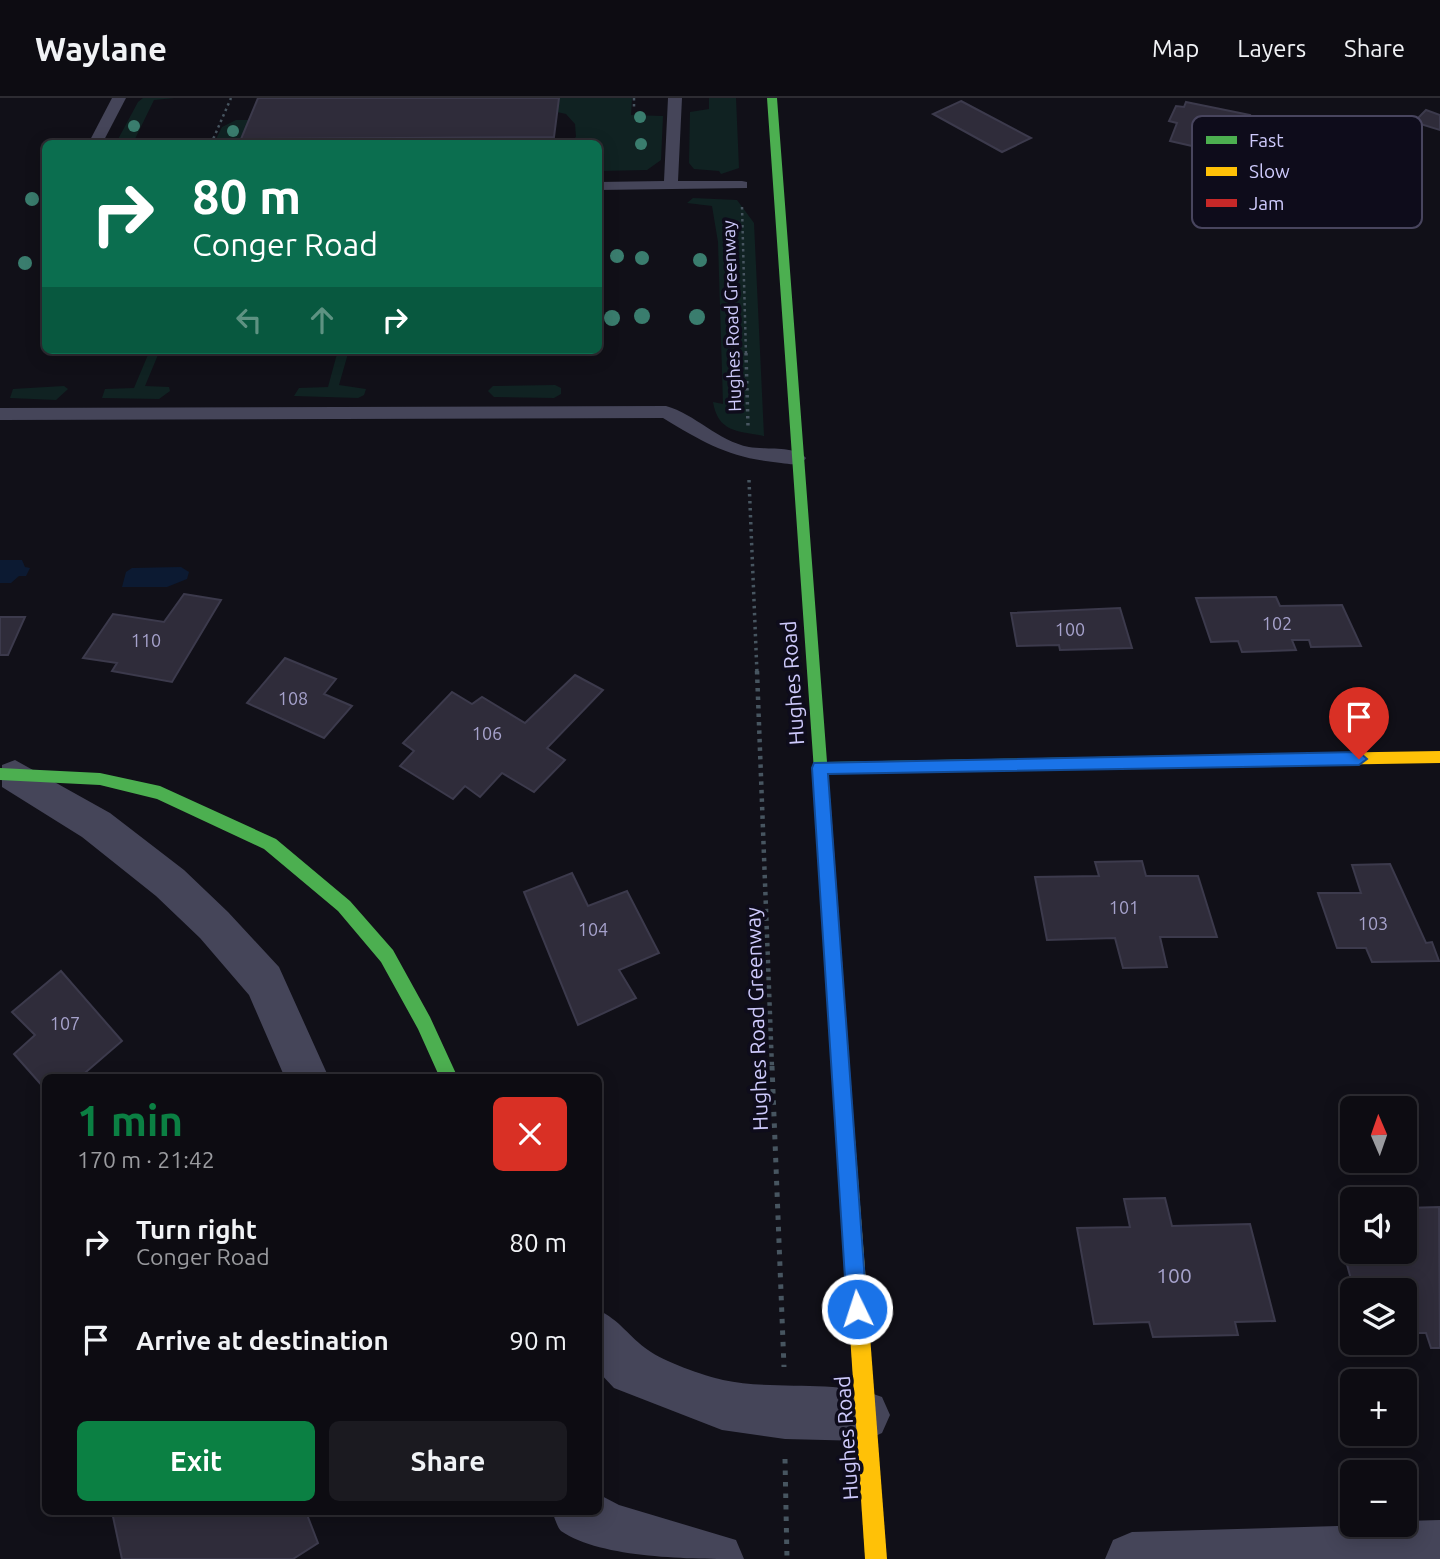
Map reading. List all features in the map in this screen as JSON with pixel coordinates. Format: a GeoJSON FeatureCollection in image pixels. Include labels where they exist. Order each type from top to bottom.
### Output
{"type":"FeatureCollection","features":[{"type":"Feature","properties":{"kind":"main road","name":"Hughes Road"},"geometry":{"type":"LineString","coordinates":[[772,98],[876,1559]]}},
{"type":"Feature","properties":{"kind":"main road"},"geometry":{"type":"LineString","coordinates":[[820,768],[1440,757]]}},
{"type":"Feature","properties":{"kind":"main road"},"geometry":{"type":"LineString","coordinates":[[7,775],[100,779],[160,793],[270,844],[344,906],[387,956],[424,1023],[447,1074]]}},
{"type":"Feature","properties":{"kind":"street"},"geometry":{"type":"LineString","coordinates":[[7,775],[96,825],[170,883],[214,925],[264,981],[305,1074]]}},
{"type":"Feature","properties":{"kind":"street"},"geometry":{"type":"LineString","coordinates":[[602,1339],[632,1370],[722,1405],[785,1413],[864,1415]]}},
{"type":"Feature","properties":{"kind":"street"},"geometry":{"type":"LineString","coordinates":[[584,1515],[610,1529],[717,1559]]}},
{"type":"Feature","properties":{"kind":"street"},"geometry":{"type":"LineString","coordinates":[[1132,1559],[1440,1547]]}},
{"type":"Feature","properties":{"kind":"lane"},"geometry":{"type":"LineString","coordinates":[[97,140],[119,98]]}},
{"type":"Feature","properties":{"kind":"lane"},"geometry":{"type":"LineString","coordinates":[[671,186],[675,98]]}},
{"type":"Feature","properties":{"kind":"lane"},"geometry":{"type":"LineString","coordinates":[[602,186],[742,185]]}},
{"type":"Feature","properties":{"kind":"lane"},"geometry":{"type":"LineString","coordinates":[[0,414],[666,412],[711,439],[745,453],[797,458]]}},
{"type":"Feature","properties":{"kind":"path"},"geometry":{"type":"LineString","coordinates":[[213,140],[231,98]]}},
{"type":"Feature","properties":{"kind":"path"},"geometry":{"type":"LineString","coordinates":[[634,109],[635,98]]}},
{"type":"Feature","properties":{"kind":"path","name":"Hughes Road Greenway"},"geometry":{"type":"LineString","coordinates":[[742,203],[748,429]]}},
{"type":"Feature","properties":{"kind":"path","name":"Hughes Road Greenway"},"geometry":{"type":"LineString","coordinates":[[749,479],[769,930],[785,1413],[787,1559]]}},
{"type":"Feature","properties":{"kind":"shaded area"},"geometry":{"type":"Polygon","coordinates":[[[143,98],[175,98],[154,100],[134,140],[118,140],[138,102],[143,98]]]}},
{"type":"Feature","properties":{"kind":"shaded area"},"geometry":{"type":"Polygon","coordinates":[[[559,98],[632,98],[631,115],[663,116],[661,160],[647,170],[602,171],[602,140],[572,140],[576,137],[575,124],[566,114],[557,112],[559,98]]]}},
{"type":"Feature","properties":{"kind":"shaded area"},"geometry":{"type":"Polygon","coordinates":[[[709,98],[736,98],[739,168],[721,174],[719,171],[694,169],[689,163],[690,112],[709,109],[709,98]]]}},
{"type":"Feature","properties":{"kind":"shaded area"},"geometry":{"type":"Polygon","coordinates":[[[236,120],[249,120],[242,140],[216,140],[222,127],[236,120]]]}},
{"type":"Feature","properties":{"kind":"shaded area"},"geometry":{"type":"Polygon","coordinates":[[[693,198],[737,200],[754,223],[764,436],[745,433],[724,425],[713,402],[723,404],[718,242],[712,206],[687,203],[693,198]]]}},
{"type":"Feature","properties":{"kind":"shaded area"},"geometry":{"type":"Polygon","coordinates":[[[148,354],[158,354],[145,386],[169,387],[170,391],[159,399],[102,398],[105,389],[134,388],[148,354]]]}},
{"type":"Feature","properties":{"kind":"shaded area"},"geometry":{"type":"Polygon","coordinates":[[[337,354],[348,354],[339,385],[366,389],[364,395],[358,398],[294,396],[299,388],[328,387],[337,354]]]}},
{"type":"Feature","properties":{"kind":"shaded area"},"geometry":{"type":"Polygon","coordinates":[[[555,385],[561,388],[561,394],[554,398],[494,397],[488,391],[493,386],[555,385]]]}},
{"type":"Feature","properties":{"kind":"shaded area"},"geometry":{"type":"Polygon","coordinates":[[[64,386],[68,389],[56,400],[10,398],[13,389],[64,386]]]}},
{"type":"Feature","properties":{"kind":"water"},"geometry":{"type":"Polygon","coordinates":[[[0,560],[22,560],[25,567],[30,568],[26,576],[19,576],[11,583],[0,583],[0,560]]]}},
{"type":"Feature","properties":{"kind":"water"},"geometry":{"type":"Polygon","coordinates":[[[181,567],[189,572],[187,579],[167,587],[122,587],[126,572],[132,568],[181,567]]]}},
{"type":"Feature","properties":{"kind":"building"},"geometry":{"type":"Polygon","coordinates":[[[258,98],[559,98],[554,137],[241,139],[258,98]]]}},
{"type":"Feature","properties":{"kind":"building"},"geometry":{"type":"Polygon","coordinates":[[[961,101],[1031,138],[1002,152],[933,114],[961,101]]]}},
{"type":"Feature","properties":{"kind":"building"},"geometry":{"type":"Polygon","coordinates":[[[1186,102],[1250,115],[1192,116],[1192,146],[1170,141],[1177,123],[1169,121],[1176,106],[1184,107],[1186,102]]]}},
{"type":"Feature","properties":{"kind":"building"},"geometry":{"type":"Polygon","coordinates":[[[1426,110],[1440,115],[1440,130],[1422,124],[1420,116],[1426,110]]]}},
{"type":"Feature","properties":{"kind":"building"},"geometry":{"type":"Polygon","coordinates":[[[184,594],[221,600],[172,682],[112,671],[117,663],[83,658],[113,614],[164,622],[184,594]]]}},
{"type":"Feature","properties":{"kind":"building"},"geometry":{"type":"Polygon","coordinates":[[[1276,597],[1280,606],[1342,605],[1361,646],[1311,647],[1309,640],[1292,640],[1296,650],[1242,652],[1238,641],[1211,642],[1196,598],[1276,597]]]}},
{"type":"Feature","properties":{"kind":"building"},"geometry":{"type":"Polygon","coordinates":[[[1120,608],[1132,648],[1060,650],[1059,645],[1017,646],[1011,613],[1120,608]]]}},
{"type":"Feature","properties":{"kind":"building"},"geometry":{"type":"Polygon","coordinates":[[[0,617],[25,617],[8,655],[0,655],[0,617]]]}},
{"type":"Feature","properties":{"kind":"building"},"geometry":{"type":"Polygon","coordinates":[[[285,658],[336,679],[324,694],[352,706],[324,738],[247,703],[285,658]]]}},
{"type":"Feature","properties":{"kind":"building"},"geometry":{"type":"Polygon","coordinates":[[[575,675],[603,690],[547,748],[565,760],[534,792],[502,773],[480,797],[465,786],[453,799],[400,766],[414,751],[403,743],[452,692],[472,704],[482,697],[525,723],[575,675]]]}},
{"type":"Feature","properties":{"kind":"building"},"geometry":{"type":"Polygon","coordinates":[[[1142,861],[1146,876],[1198,876],[1217,937],[1160,937],[1167,967],[1123,968],[1115,938],[1047,940],[1035,877],[1099,876],[1095,862],[1142,861]]]}},
{"type":"Feature","properties":{"kind":"building"},"geometry":{"type":"Polygon","coordinates":[[[1390,864],[1426,943],[1432,942],[1439,961],[1372,962],[1366,948],[1337,948],[1318,893],[1361,893],[1352,865],[1390,864]]]}},
{"type":"Feature","properties":{"kind":"building"},"geometry":{"type":"Polygon","coordinates":[[[572,873],[588,906],[627,891],[659,953],[619,970],[636,998],[578,1025],[524,892],[572,873]]]}},
{"type":"Feature","properties":{"kind":"building"},"geometry":{"type":"Polygon","coordinates":[[[61,971],[122,1041],[84,1074],[42,1074],[42,1086],[14,1054],[35,1035],[12,1012],[61,971]]]}},
{"type":"Feature","properties":{"kind":"building"},"geometry":{"type":"Polygon","coordinates":[[[1165,1198],[1172,1226],[1250,1224],[1275,1321],[1235,1322],[1238,1335],[1153,1337],[1149,1322],[1094,1324],[1077,1228],[1130,1227],[1124,1199],[1165,1198]]]}},
{"type":"Feature","properties":{"kind":"building"},"geometry":{"type":"Polygon","coordinates":[[[1439,1207],[1440,1348],[1431,1348],[1426,1333],[1417,1333],[1417,1278],[1351,1278],[1347,1264],[1417,1264],[1417,1208],[1439,1207]]]}},
{"type":"Feature","properties":{"kind":"building"},"geometry":{"type":"Polygon","coordinates":[[[113,1515],[307,1515],[318,1543],[293,1559],[122,1559],[113,1515]]]}},
{"type":"Feature","properties":{"kind":"traffic: fast"},"geometry":{"type":"LineString","coordinates":[[772,98],[823,809]]}},
{"type":"Feature","properties":{"kind":"traffic: fast"},"geometry":{"type":"LineString","coordinates":[[820,768],[1249,760]]}},
{"type":"Feature","properties":{"kind":"traffic: fast"},"geometry":{"type":"LineString","coordinates":[[0,774],[100,779],[160,793],[270,844],[344,906],[387,956],[424,1023],[447,1074]]}},
{"type":"Feature","properties":{"kind":"traffic: slow"},"geometry":{"type":"LineString","coordinates":[[1249,760],[1440,757]]}},
{"type":"Feature","properties":{"kind":"traffic: slow"},"geometry":{"type":"LineString","coordinates":[[845,1126],[876,1559]]}},
{"type":"Feature","properties":{"kind":"traffic: jam"},"geometry":{"type":"LineString","coordinates":[[823,809],[845,1126]]}},
{"type":"Feature","properties":{"kind":"route"},"geometry":{"type":"LineString","coordinates":[[857,1309],[820,768],[1359,759]]}}]}
